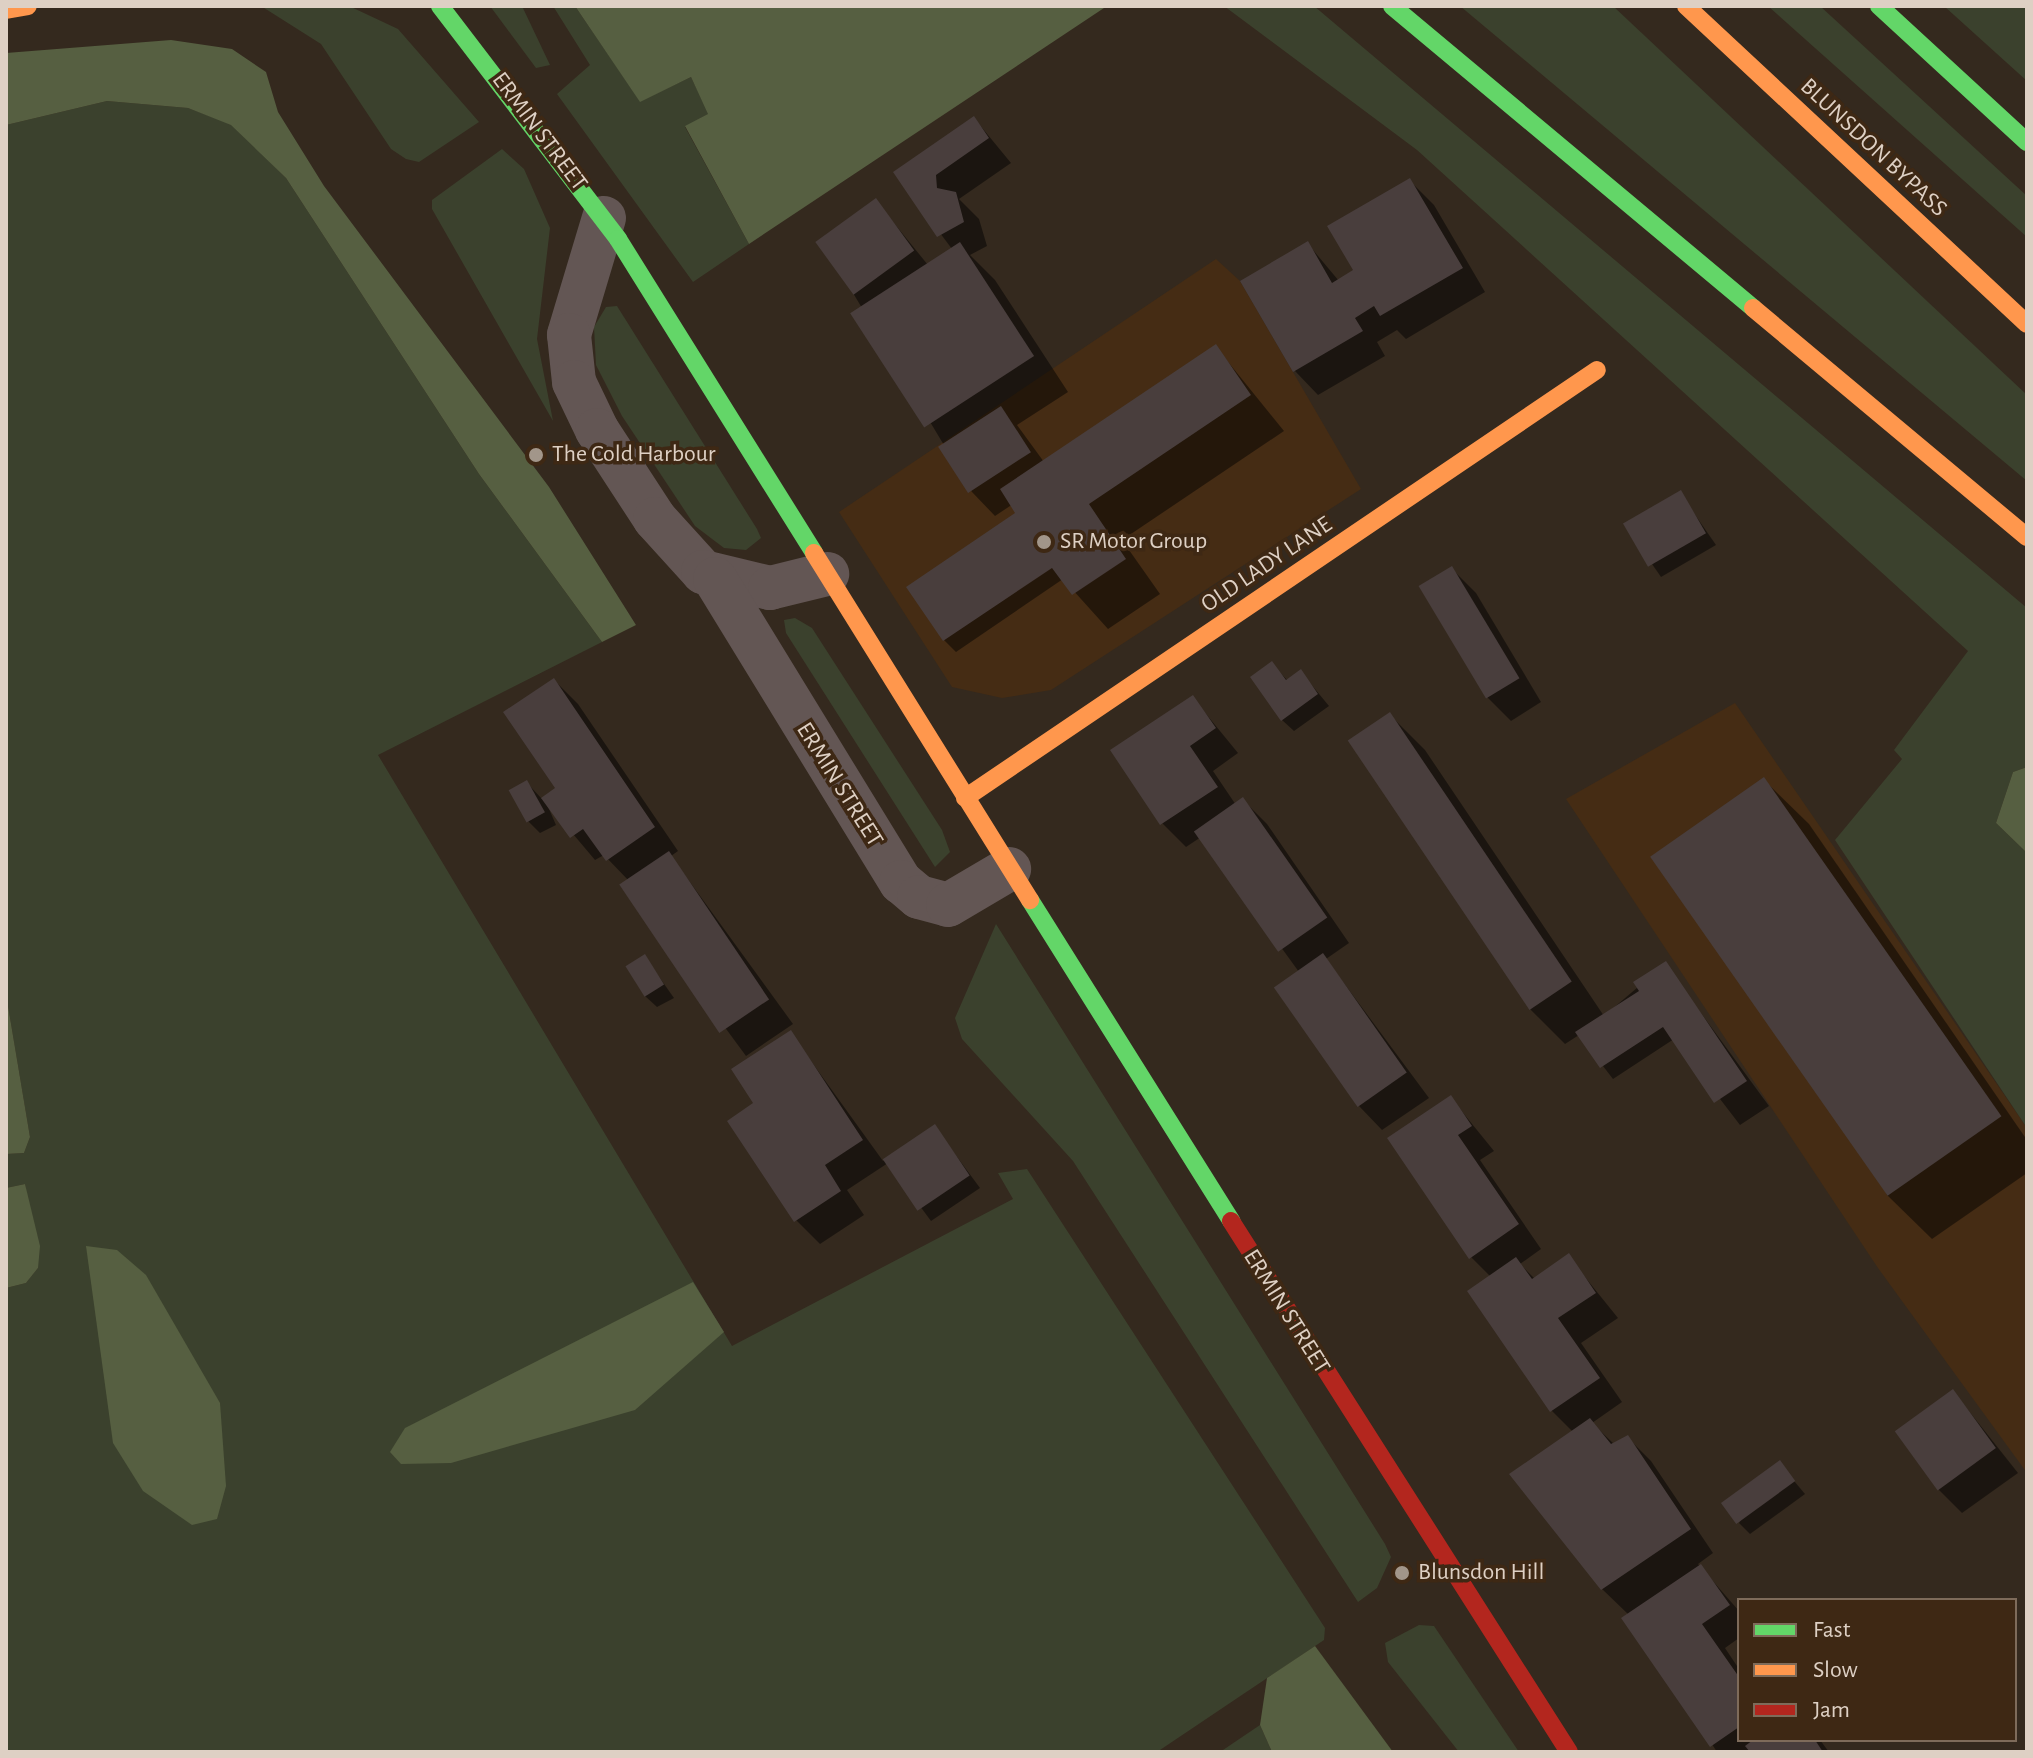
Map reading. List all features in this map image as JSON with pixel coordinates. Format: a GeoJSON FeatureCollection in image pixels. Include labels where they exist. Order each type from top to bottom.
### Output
{"type":"FeatureCollection","features":[{"type":"Feature","properties":{"kind":"main road"},"geometry":{"type":"LineString","coordinates":[[6,10],[28,6]]}},
{"type":"Feature","properties":{"kind":"main road","name":"ERMIN STREET"},"geometry":{"type":"LineString","coordinates":[[440,6],[474,46],[604,218],[1009,869],[1569,1752]]}},
{"type":"Feature","properties":{"kind":"main road"},"geometry":{"type":"LineString","coordinates":[[1392,6],[2027,537]]}},
{"type":"Feature","properties":{"kind":"main road","name":"BLUNSDON BYPASS"},"geometry":{"type":"LineString","coordinates":[[1686,6],[2027,324]]}},
{"type":"Feature","properties":{"kind":"main road"},"geometry":{"type":"LineString","coordinates":[[1879,6],[2027,142]]}},
{"type":"Feature","properties":{"kind":"main road","name":"OLD LADY LANE"},"geometry":{"type":"LineString","coordinates":[[965,798],[1597,370]]}},
{"type":"Feature","properties":{"kind":"street","name":"ERMIN STREET"},"geometry":{"type":"LineString","coordinates":[[604,218],[569,335],[574,382],[655,519],[715,579],[901,882],[919,897],[948,905],[1009,869]]}},
{"type":"Feature","properties":{"kind":"street"},"geometry":{"type":"LineString","coordinates":[[715,579],[770,588],[827,574]]}},
{"type":"Feature","properties":{"kind":"shaded area"},"geometry":{"type":"Polygon","coordinates":[[[1216,259],[1240,281],[1361,489],[1051,690],[1002,698],[952,687],[839,512],[1216,259]]]}},
{"type":"Feature","properties":{"kind":"shaded area"},"geometry":{"type":"Polygon","coordinates":[[[1735,703],[2027,1128],[2027,1473],[1878,1268],[1566,799],[1735,703]]]}},
{"type":"Feature","properties":{"kind":"green space"},"geometry":{"type":"Polygon","coordinates":[[[261,6],[349,6],[398,29],[479,122],[419,162],[406,159],[391,149],[321,44],[261,6]]]}},
{"type":"Feature","properties":{"kind":"green space"},"geometry":{"type":"Polygon","coordinates":[[[490,6],[522,6],[550,65],[536,68],[490,6]]]}},
{"type":"Feature","properties":{"kind":"green space"},"geometry":{"type":"Polygon","coordinates":[[[553,6],[575,6],[640,101],[691,77],[709,114],[685,127],[749,244],[693,282],[557,94],[590,65],[553,6]]]}},
{"type":"Feature","properties":{"kind":"green space"},"geometry":{"type":"Polygon","coordinates":[[[575,6],[1107,6],[749,244],[685,126],[708,114],[691,77],[640,102],[575,6]]]}},
{"type":"Feature","properties":{"kind":"green space"},"geometry":{"type":"Polygon","coordinates":[[[1224,6],[1314,6],[2027,608],[2027,767],[2013,772],[1996,823],[2027,853],[2027,1128],[1835,840],[1902,759],[1894,750],[1968,651],[1417,150],[1224,6]]]}},
{"type":"Feature","properties":{"kind":"green space"},"geometry":{"type":"Polygon","coordinates":[[[1460,6],[1613,6],[2027,395],[2027,481],[1460,6]]]}},
{"type":"Feature","properties":{"kind":"green space"},"geometry":{"type":"Polygon","coordinates":[[[1768,6],[1820,6],[2027,196],[2027,237],[1768,6]]]}},
{"type":"Feature","properties":{"kind":"green space"},"geometry":{"type":"Polygon","coordinates":[[[1944,6],[2027,6],[2027,81],[1944,6]]]}},
{"type":"Feature","properties":{"kind":"green space"},"geometry":{"type":"Polygon","coordinates":[[[171,40],[232,49],[266,72],[278,112],[324,186],[549,487],[636,625],[602,642],[479,474],[286,178],[231,125],[188,108],[107,101],[6,125],[6,53],[171,40]]]}},
{"type":"Feature","properties":{"kind":"green space"},"geometry":{"type":"Polygon","coordinates":[[[107,101],[188,108],[231,124],[286,178],[479,474],[602,642],[378,755],[732,1346],[1013,1199],[998,1173],[1027,1169],[1325,1628],[1324,1640],[1157,1752],[6,1752],[6,1288],[26,1283],[38,1268],[25,1184],[6,1188],[6,1154],[24,1153],[30,1137],[6,994],[6,125],[107,101]]]}},
{"type":"Feature","properties":{"kind":"green space"},"geometry":{"type":"Polygon","coordinates":[[[502,149],[524,169],[550,228],[537,339],[553,421],[432,209],[432,200],[502,149]]]}},
{"type":"Feature","properties":{"kind":"green space"},"geometry":{"type":"Polygon","coordinates":[[[617,306],[757,529],[761,538],[746,550],[724,548],[695,526],[622,416],[596,365],[594,327],[606,307],[617,306]]]}},
{"type":"Feature","properties":{"kind":"green space"},"geometry":{"type":"Polygon","coordinates":[[[795,618],[812,628],[942,830],[950,852],[935,867],[786,633],[784,620],[795,618]]]}},
{"type":"Feature","properties":{"kind":"green space"},"geometry":{"type":"Polygon","coordinates":[[[2027,767],[2027,853],[1996,823],[2013,772],[2027,767]]]}},
{"type":"Feature","properties":{"kind":"green space"},"geometry":{"type":"Polygon","coordinates":[[[996,924],[1385,1544],[1391,1557],[1377,1588],[1358,1602],[1073,1161],[962,1039],[955,1018],[996,924]]]}},
{"type":"Feature","properties":{"kind":"green space"},"geometry":{"type":"Polygon","coordinates":[[[6,994],[30,1137],[24,1153],[6,1154],[6,994]]]}},
{"type":"Feature","properties":{"kind":"green space"},"geometry":{"type":"Polygon","coordinates":[[[25,1184],[40,1246],[38,1268],[26,1283],[6,1288],[6,1188],[25,1184]]]}},
{"type":"Feature","properties":{"kind":"green space"},"geometry":{"type":"Polygon","coordinates":[[[86,1246],[117,1250],[146,1275],[220,1403],[226,1486],[217,1519],[192,1525],[143,1491],[113,1443],[86,1246]]]}},
{"type":"Feature","properties":{"kind":"green space"},"geometry":{"type":"Polygon","coordinates":[[[693,1282],[724,1332],[635,1410],[451,1463],[401,1464],[390,1452],[405,1428],[693,1282]]]}},
{"type":"Feature","properties":{"kind":"green space"},"geometry":{"type":"Polygon","coordinates":[[[1419,1625],[1434,1626],[1519,1752],[1459,1752],[1388,1662],[1385,1643],[1419,1625]]]}},
{"type":"Feature","properties":{"kind":"green space"},"geometry":{"type":"Polygon","coordinates":[[[1315,1646],[1393,1752],[1272,1752],[1260,1725],[1267,1678],[1315,1646]]]}},
{"type":"Feature","properties":{"kind":"green space"},"geometry":{"type":"Polygon","coordinates":[[[1260,1725],[1272,1752],[1220,1752],[1260,1725]]]}},
{"type":"Feature","properties":{"kind":"building"},"geometry":{"type":"Polygon","coordinates":[[[974,116],[989,138],[936,175],[937,188],[956,192],[964,222],[937,237],[893,172],[974,116]]]}},
{"type":"Feature","properties":{"kind":"building"},"geometry":{"type":"Polygon","coordinates":[[[1410,178],[1463,268],[1380,316],[1374,306],[1355,318],[1363,331],[1293,372],[1240,281],[1308,241],[1332,283],[1353,270],[1327,226],[1410,178]]]}},
{"type":"Feature","properties":{"kind":"building"},"geometry":{"type":"Polygon","coordinates":[[[876,198],[914,251],[854,295],[815,242],[876,198]]]}},
{"type":"Feature","properties":{"kind":"building"},"geometry":{"type":"Polygon","coordinates":[[[960,242],[1034,356],[924,427],[850,313],[960,242]]]}},
{"type":"Feature","properties":{"kind":"building"},"geometry":{"type":"Polygon","coordinates":[[[1216,344],[1251,395],[1089,504],[1126,559],[1072,595],[1052,568],[943,641],[906,587],[1015,513],[1000,489],[1216,344]]]}},
{"type":"Feature","properties":{"kind":"building"},"geometry":{"type":"Polygon","coordinates":[[[1001,406],[1031,452],[968,493],[938,447],[1001,406]]]}},
{"type":"Feature","properties":{"kind":"building"},"geometry":{"type":"Polygon","coordinates":[[[1681,490],[1706,533],[1648,567],[1623,524],[1681,490]]]}},
{"type":"Feature","properties":{"kind":"building"},"geometry":{"type":"Polygon","coordinates":[[[1452,566],[1519,678],[1486,698],[1419,586],[1452,566]]]}},
{"type":"Feature","properties":{"kind":"building"},"geometry":{"type":"Polygon","coordinates":[[[1272,661],[1286,680],[1301,669],[1318,694],[1281,721],[1250,677],[1272,661]]]}},
{"type":"Feature","properties":{"kind":"building"},"geometry":{"type":"Polygon","coordinates":[[[554,678],[655,827],[606,861],[583,829],[570,838],[541,798],[555,788],[503,712],[554,678]]]}},
{"type":"Feature","properties":{"kind":"building"},"geometry":{"type":"Polygon","coordinates":[[[1193,695],[1216,728],[1190,746],[1218,787],[1160,825],[1110,750],[1193,695]]]}},
{"type":"Feature","properties":{"kind":"building"},"geometry":{"type":"Polygon","coordinates":[[[1390,712],[1572,981],[1529,1010],[1348,741],[1390,712]]]}},
{"type":"Feature","properties":{"kind":"building"},"geometry":{"type":"Polygon","coordinates":[[[1764,777],[2001,1116],[1888,1196],[1650,857],[1764,777]]]}},
{"type":"Feature","properties":{"kind":"building"},"geometry":{"type":"Polygon","coordinates":[[[527,780],[545,812],[527,823],[509,790],[527,780]]]}},
{"type":"Feature","properties":{"kind":"building"},"geometry":{"type":"Polygon","coordinates":[[[1243,797],[1327,917],[1278,952],[1194,831],[1243,797]]]}},
{"type":"Feature","properties":{"kind":"building"},"geometry":{"type":"Polygon","coordinates":[[[669,851],[769,999],[719,1033],[619,885],[669,851]]]}},
{"type":"Feature","properties":{"kind":"building"},"geometry":{"type":"Polygon","coordinates":[[[1323,953],[1407,1073],[1358,1107],[1274,987],[1323,953]]]}},
{"type":"Feature","properties":{"kind":"building"},"geometry":{"type":"Polygon","coordinates":[[[645,954],[664,985],[645,997],[625,966],[645,954]]]}},
{"type":"Feature","properties":{"kind":"building"},"geometry":{"type":"Polygon","coordinates":[[[1666,961],[1747,1081],[1714,1103],[1663,1027],[1600,1068],[1575,1032],[1639,991],[1633,982],[1666,961]]]}},
{"type":"Feature","properties":{"kind":"building"},"geometry":{"type":"Polygon","coordinates":[[[791,1030],[863,1140],[825,1165],[841,1191],[794,1222],[727,1121],[753,1103],[731,1069],[791,1030]]]}},
{"type":"Feature","properties":{"kind":"building"},"geometry":{"type":"Polygon","coordinates":[[[1451,1095],[1472,1126],[1458,1135],[1519,1224],[1469,1259],[1387,1138],[1451,1095]]]}},
{"type":"Feature","properties":{"kind":"building"},"geometry":{"type":"Polygon","coordinates":[[[935,1124],[970,1175],[917,1211],[883,1159],[935,1124]]]}},
{"type":"Feature","properties":{"kind":"building"},"geometry":{"type":"Polygon","coordinates":[[[1569,1253],[1596,1293],[1558,1318],[1600,1378],[1550,1412],[1467,1291],[1516,1257],[1532,1279],[1569,1253]]]}},
{"type":"Feature","properties":{"kind":"building"},"geometry":{"type":"Polygon","coordinates":[[[1953,1389],[1996,1448],[1938,1490],[1895,1431],[1953,1389]]]}},
{"type":"Feature","properties":{"kind":"building"},"geometry":{"type":"Polygon","coordinates":[[[1590,1418],[1611,1444],[1628,1435],[1691,1529],[1601,1590],[1509,1474],[1590,1418]]]}},
{"type":"Feature","properties":{"kind":"building"},"geometry":{"type":"Polygon","coordinates":[[[1780,1460],[1795,1481],[1736,1524],[1721,1503],[1780,1460]]]}},
{"type":"Feature","properties":{"kind":"building"},"geometry":{"type":"Polygon","coordinates":[[[1701,1564],[1730,1605],[1702,1624],[1737,1674],[1737,1728],[1710,1747],[1621,1618],[1701,1564]]]}},
{"type":"Feature","properties":{"kind":"building"},"geometry":{"type":"Polygon","coordinates":[[[1750,1742],[1816,1742],[1823,1752],[1750,1752],[1745,1746],[1750,1742]]]}},
{"type":"Feature","properties":{"kind":"traffic: fast"},"geometry":{"type":"LineString","coordinates":[[440,6],[618,239],[814,553]]}},
{"type":"Feature","properties":{"kind":"traffic: fast"},"geometry":{"type":"LineString","coordinates":[[1392,6],[1753,308]]}},
{"type":"Feature","properties":{"kind":"traffic: fast"},"geometry":{"type":"LineString","coordinates":[[1879,6],[2027,142]]}},
{"type":"Feature","properties":{"kind":"traffic: fast"},"geometry":{"type":"LineString","coordinates":[[1030,900],[1231,1221]]}},
{"type":"Feature","properties":{"kind":"traffic: slow"},"geometry":{"type":"LineString","coordinates":[[6,10],[28,6]]}},
{"type":"Feature","properties":{"kind":"traffic: slow"},"geometry":{"type":"LineString","coordinates":[[1686,6],[2027,324]]}},
{"type":"Feature","properties":{"kind":"traffic: slow"},"geometry":{"type":"LineString","coordinates":[[1753,308],[2027,537]]}},
{"type":"Feature","properties":{"kind":"traffic: slow"},"geometry":{"type":"LineString","coordinates":[[965,798],[1597,370]]}},
{"type":"Feature","properties":{"kind":"traffic: slow"},"geometry":{"type":"LineString","coordinates":[[814,553],[1030,900]]}},
{"type":"Feature","properties":{"kind":"traffic: jam"},"geometry":{"type":"LineString","coordinates":[[1231,1221],[1569,1752]]}},
{"type":"Feature","properties":{"kind":"place","name":"The Cold Harbour"},"geometry":{"type":"Point","coordinates":[536,455]}},
{"type":"Feature","properties":{"kind":"place","name":"SR Motor Group"},"geometry":{"type":"Point","coordinates":[1044,542]}},
{"type":"Feature","properties":{"kind":"place","name":"Blunsdon Hill"},"geometry":{"type":"Point","coordinates":[1402,1573]}}]}
